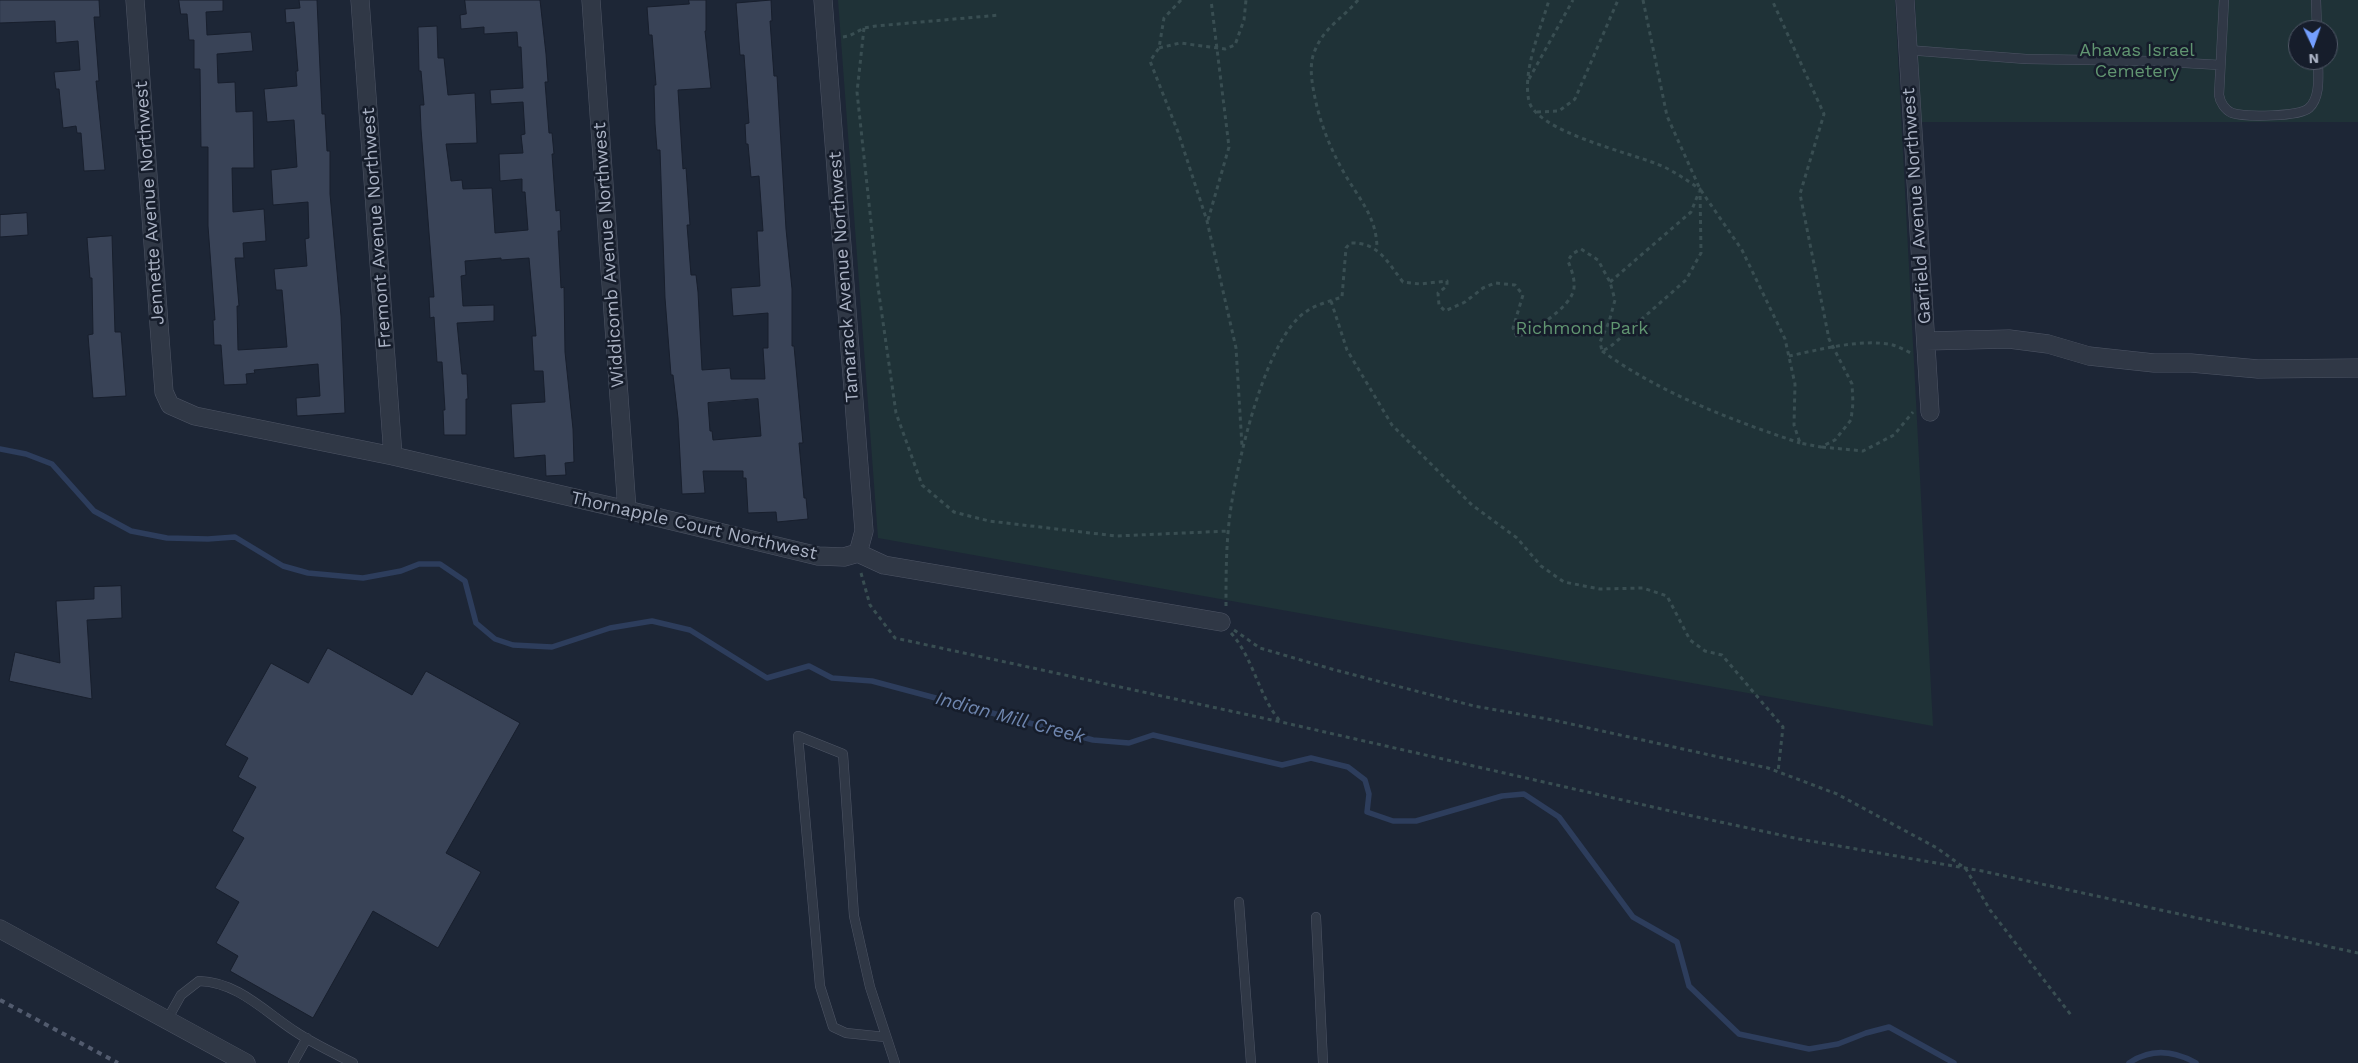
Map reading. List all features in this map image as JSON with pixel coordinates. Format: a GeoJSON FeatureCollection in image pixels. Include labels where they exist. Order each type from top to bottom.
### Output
{"type":"FeatureCollection","features":[{"type":"Feature","properties":{"kind":"street","name":"Jennette Avenue Northwest"},"geometry":{"type":"LineString","coordinates":[[135,0],[164,392],[170,404]]}},
{"type":"Feature","properties":{"kind":"street","name":"Fremont Avenue Northwest"},"geometry":{"type":"LineString","coordinates":[[360,0],[393,456]]}},
{"type":"Feature","properties":{"kind":"street","name":"Widdicomb Avenue Northwest"},"geometry":{"type":"LineString","coordinates":[[591,0],[628,510]]}},
{"type":"Feature","properties":{"kind":"street","name":"Tamarack Avenue Northwest"},"geometry":{"type":"LineString","coordinates":[[823,0],[864,531],[858,553]]}},
{"type":"Feature","properties":{"kind":"street","name":"Garfield Avenue Northwest"},"geometry":{"type":"LineString","coordinates":[[1905,0],[1930,412]]}},
{"type":"Feature","properties":{"kind":"street"},"geometry":{"type":"LineString","coordinates":[[1926,340],[2009,339],[2048,344],[2089,356],[2154,363],[2191,363],[2258,369],[2358,368]]}},
{"type":"Feature","properties":{"kind":"street","name":"Thornapple Court Northwest"},"geometry":{"type":"LineString","coordinates":[[170,404],[195,416],[393,456],[818,556],[844,557],[858,553]]}},
{"type":"Feature","properties":{"kind":"street"},"geometry":{"type":"LineString","coordinates":[[858,553],[884,565],[1224,623]]}},
{"type":"Feature","properties":{"kind":"street"},"geometry":{"type":"LineString","coordinates":[[0,929],[246,1063]]}},
{"type":"Feature","properties":{"kind":"lane"},"geometry":{"type":"LineString","coordinates":[[2224,0],[2220,98],[2228,110],[2238,113],[2290,115],[2310,108],[2316,96],[2317,70]]}},
{"type":"Feature","properties":{"kind":"lane"},"geometry":{"type":"LineString","coordinates":[[2316,0],[2317,20]]}},
{"type":"Feature","properties":{"kind":"lane"},"geometry":{"type":"LineString","coordinates":[[1907,50],[2026,59],[2151,60],[2220,65]]}},
{"type":"Feature","properties":{"kind":"lane"},"geometry":{"type":"LineString","coordinates":[[886,1037],[846,1033],[833,1028],[820,986],[798,736],[843,754],[854,916],[870,987],[895,1063]]}},
{"type":"Feature","properties":{"kind":"lane"},"geometry":{"type":"LineString","coordinates":[[1239,902],[1251,1063]]}},
{"type":"Feature","properties":{"kind":"lane"},"geometry":{"type":"LineString","coordinates":[[1316,917],[1323,1063]]}},
{"type":"Feature","properties":{"kind":"lane"},"geometry":{"type":"LineString","coordinates":[[167,1020],[182,995],[199,981],[212,982],[253,999],[307,1038],[353,1063]]}},
{"type":"Feature","properties":{"kind":"lane"},"geometry":{"type":"LineString","coordinates":[[293,1063],[307,1038]]}},
{"type":"Feature","properties":{"kind":"path"},"geometry":{"type":"LineString","coordinates":[[1181,0],[1164,18],[1159,48],[1150,61],[1178,132],[1207,221],[1236,348],[1242,452]]}},
{"type":"Feature","properties":{"kind":"path"},"geometry":{"type":"LineString","coordinates":[[1207,221],[1228,148],[1211,0]]}},
{"type":"Feature","properties":{"kind":"path"},"geometry":{"type":"LineString","coordinates":[[1159,48],[1180,43],[1225,49],[1235,45],[1244,20],[1246,0]]}},
{"type":"Feature","properties":{"kind":"path"},"geometry":{"type":"LineString","coordinates":[[1358,0],[1323,35],[1315,49],[1311,66],[1319,119],[1343,170],[1370,214],[1377,232],[1377,249]]}},
{"type":"Feature","properties":{"kind":"path"},"geometry":{"type":"LineString","coordinates":[[1549,0],[1534,51],[1528,82],[1529,103],[1544,119],[1593,144],[1658,164],[1700,189]]}},
{"type":"Feature","properties":{"kind":"path"},"geometry":{"type":"LineString","coordinates":[[1528,82],[1573,0]]}},
{"type":"Feature","properties":{"kind":"path"},"geometry":{"type":"LineString","coordinates":[[1537,112],[1559,110],[1575,98],[1618,0]]}},
{"type":"Feature","properties":{"kind":"path"},"geometry":{"type":"LineString","coordinates":[[1643,0],[1667,116],[1700,189],[1742,250],[1785,340],[1795,384],[1794,425],[1800,443]]}},
{"type":"Feature","properties":{"kind":"path"},"geometry":{"type":"LineString","coordinates":[[1772,0],[1824,114],[1800,194],[1829,339],[1852,384],[1851,420],[1835,440],[1821,447]]}},
{"type":"Feature","properties":{"kind":"path"},"geometry":{"type":"LineString","coordinates":[[826,37],[849,36],[864,28],[1000,15]]}},
{"type":"Feature","properties":{"kind":"path"},"geometry":{"type":"LineString","coordinates":[[864,28],[857,92],[878,287],[896,413],[922,485],[954,512],[989,522],[1116,536],[1229,531]]}},
{"type":"Feature","properties":{"kind":"path"},"geometry":{"type":"LineString","coordinates":[[1610,282],[1691,212],[1700,189]]}},
{"type":"Feature","properties":{"kind":"path"},"geometry":{"type":"LineString","coordinates":[[1602,351],[1610,347],[1686,280],[1701,253],[1700,189]]}},
{"type":"Feature","properties":{"kind":"path"},"geometry":{"type":"LineString","coordinates":[[1281,722],[1266,702],[1251,663],[1238,641],[1224,623],[1226,551],[1231,506],[1242,452],[1266,371],[1284,334],[1306,311],[1342,297],[1346,248],[1350,243],[1363,242],[1377,249],[1403,282],[1420,284],[1447,281],[1447,286],[1438,293],[1440,305],[1445,310],[1465,302],[1483,288],[1495,283],[1515,285],[1523,295],[1513,328],[1517,337],[1534,331],[1568,301],[1574,289],[1574,276],[1568,261],[1572,254],[1581,249],[1598,260],[1610,282],[1615,300],[1609,322],[1600,342],[1602,351],[1628,370],[1738,423],[1800,443],[1863,451],[1894,435],[1929,392]]}},
{"type":"Feature","properties":{"kind":"path"},"geometry":{"type":"LineString","coordinates":[[1331,301],[1347,350],[1392,425],[1472,505],[1517,538],[1541,566],[1564,582],[1600,589],[1643,588],[1667,596],[1690,640],[1705,651],[1722,655],[1783,727],[1778,772]]}},
{"type":"Feature","properties":{"kind":"path"},"geometry":{"type":"LineString","coordinates":[[1789,356],[1833,347],[1868,344],[1892,345],[1927,360]]}},
{"type":"Feature","properties":{"kind":"path"},"geometry":{"type":"LineString","coordinates":[[858,553],[862,583],[870,605],[886,629],[896,638],[1281,722],[1688,816],[1799,839],[1966,869],[2358,953]]}},
{"type":"Feature","properties":{"kind":"path"},"geometry":{"type":"LineString","coordinates":[[1224,623],[1260,648],[1344,672],[1474,706],[1571,724],[1778,772],[1837,794],[1937,848],[1966,869],[1990,910],[2071,1015]]}},
{"type":"Feature","properties":{"kind":"green space","name":"Richmond Park"},"geometry":{"type":"Polygon","coordinates":[[[838,0],[1895,0],[1933,726],[878,538],[838,0]]]}},
{"type":"Feature","properties":{"kind":"green space","name":"Ahavas Israel Cemetery"},"geometry":{"type":"Polygon","coordinates":[[[1915,0],[2358,0],[2358,122],[1920,122],[1915,0]]]}},
{"type":"Feature","properties":{"kind":"building"},"geometry":{"type":"Polygon","coordinates":[[[0,0],[99,0],[100,17],[94,17],[99,81],[96,81],[105,170],[84,171],[81,133],[77,133],[76,126],[63,128],[59,89],[56,89],[54,72],[80,70],[78,41],[56,43],[55,21],[0,23],[0,0]]]}},
{"type":"Feature","properties":{"kind":"building"},"geometry":{"type":"Polygon","coordinates":[[[179,0],[223,0],[223,11],[206,12],[207,35],[251,32],[253,51],[217,54],[218,83],[235,82],[236,112],[253,111],[254,168],[232,168],[233,212],[264,209],[266,241],[243,243],[244,258],[235,258],[239,306],[237,306],[238,350],[287,347],[282,290],[276,290],[274,269],[307,266],[305,239],[309,238],[308,202],[273,205],[271,170],[297,167],[294,120],[267,122],[264,89],[297,86],[296,71],[298,71],[294,22],[286,23],[285,9],[300,8],[299,0],[317,0],[322,114],[325,114],[327,151],[330,151],[330,194],[341,316],[345,413],[297,416],[296,398],[320,396],[318,364],[254,370],[255,373],[246,374],[247,384],[224,385],[221,345],[214,345],[213,320],[215,320],[208,226],[208,147],[201,147],[200,69],[194,69],[194,40],[189,40],[187,14],[181,14],[179,0]]]}},
{"type":"Feature","properties":{"kind":"building"},"geometry":{"type":"Polygon","coordinates":[[[465,0],[540,0],[548,82],[545,82],[549,133],[552,133],[554,154],[552,154],[556,211],[560,210],[561,231],[558,231],[561,288],[564,287],[565,352],[573,429],[574,462],[565,463],[566,475],[546,476],[545,455],[514,458],[511,404],[545,402],[543,371],[534,371],[532,336],[536,336],[529,258],[465,261],[466,275],[461,276],[463,306],[494,305],[494,321],[457,323],[462,374],[467,374],[466,435],[444,435],[443,410],[445,410],[442,362],[437,362],[434,317],[430,318],[429,297],[434,297],[421,129],[420,105],[424,105],[421,71],[419,71],[418,27],[437,26],[438,58],[444,58],[448,95],[475,93],[477,143],[446,144],[451,181],[462,180],[463,189],[492,188],[495,233],[528,230],[525,192],[522,192],[522,179],[500,181],[499,154],[523,153],[521,135],[525,134],[523,102],[491,104],[490,90],[523,88],[521,47],[518,47],[517,32],[484,34],[484,27],[461,29],[460,15],[466,14],[465,0]]]}},
{"type":"Feature","properties":{"kind":"building"},"geometry":{"type":"Polygon","coordinates":[[[689,0],[706,0],[705,31],[711,88],[678,90],[683,169],[686,168],[690,225],[687,225],[691,275],[696,275],[698,292],[702,370],[730,368],[731,379],[765,379],[763,348],[768,348],[768,313],[733,316],[731,288],[760,286],[757,231],[763,231],[759,176],[751,177],[748,144],[746,144],[745,124],[749,123],[744,55],[740,55],[736,3],[771,0],[772,21],[770,21],[774,76],[777,76],[786,229],[792,289],[792,346],[794,346],[803,443],[799,443],[804,498],[806,498],[808,519],[777,522],[776,512],[748,513],[746,478],[743,478],[743,471],[703,471],[705,493],[682,494],[678,418],[673,375],[671,375],[665,298],[660,150],[657,150],[655,124],[654,85],[656,85],[652,35],[649,35],[647,7],[689,4],[689,0]],[[758,399],[708,403],[710,431],[712,431],[713,440],[761,436],[758,399]]]}},
{"type":"Feature","properties":{"kind":"building"},"geometry":{"type":"Polygon","coordinates":[[[27,213],[28,235],[0,237],[0,215],[27,213]]]}},
{"type":"Feature","properties":{"kind":"building"},"geometry":{"type":"Polygon","coordinates":[[[112,236],[115,332],[121,332],[126,396],[93,398],[88,335],[93,334],[92,278],[90,278],[87,238],[112,236]]]}},
{"type":"Feature","properties":{"kind":"building"},"geometry":{"type":"Polygon","coordinates":[[[121,586],[122,618],[87,620],[92,699],[9,681],[15,652],[60,663],[56,601],[94,599],[94,587],[121,586]]]}},
{"type":"Feature","properties":{"kind":"building"},"geometry":{"type":"Polygon","coordinates":[[[328,648],[412,695],[426,671],[520,723],[446,853],[481,872],[438,948],[373,911],[313,1018],[230,971],[238,956],[216,943],[239,902],[215,888],[244,838],[232,831],[256,787],[238,777],[248,758],[225,745],[271,663],[308,683],[328,648]]]}},
{"type":"Feature","properties":{"kind":"waterway","name":"Indian Mill Creek"},"geometry":{"type":"LineString","coordinates":[[0,449],[26,454],[52,464],[94,511],[131,531],[167,538],[208,539],[235,537],[283,566],[308,573],[363,578],[401,571],[419,564],[440,564],[465,581],[476,623],[495,639],[513,645],[552,647],[610,628],[652,621],[690,630],[767,678],[809,666],[832,678],[872,681],[1093,740],[1129,743],[1153,735],[1282,765],[1311,758],[1348,767],[1365,780],[1369,794],[1367,812],[1393,821],[1416,821],[1502,796],[1524,794],[1559,817],[1633,917],[1677,942],[1689,986],[1739,1034],[1809,1049],[1838,1044],[1866,1033],[1889,1027],[1954,1063]]}},
{"type":"Feature","properties":{"kind":"waterway","name":"Indian Mill Creek"},"geometry":{"type":"LineString","coordinates":[[2129,1063],[2137,1058],[2162,1052],[2179,1055],[2196,1063]]}},
{"type":"Feature","properties":{"kind":"railway"},"geometry":{"type":"LineString","coordinates":[[0,1000],[118,1063]]}}]}
